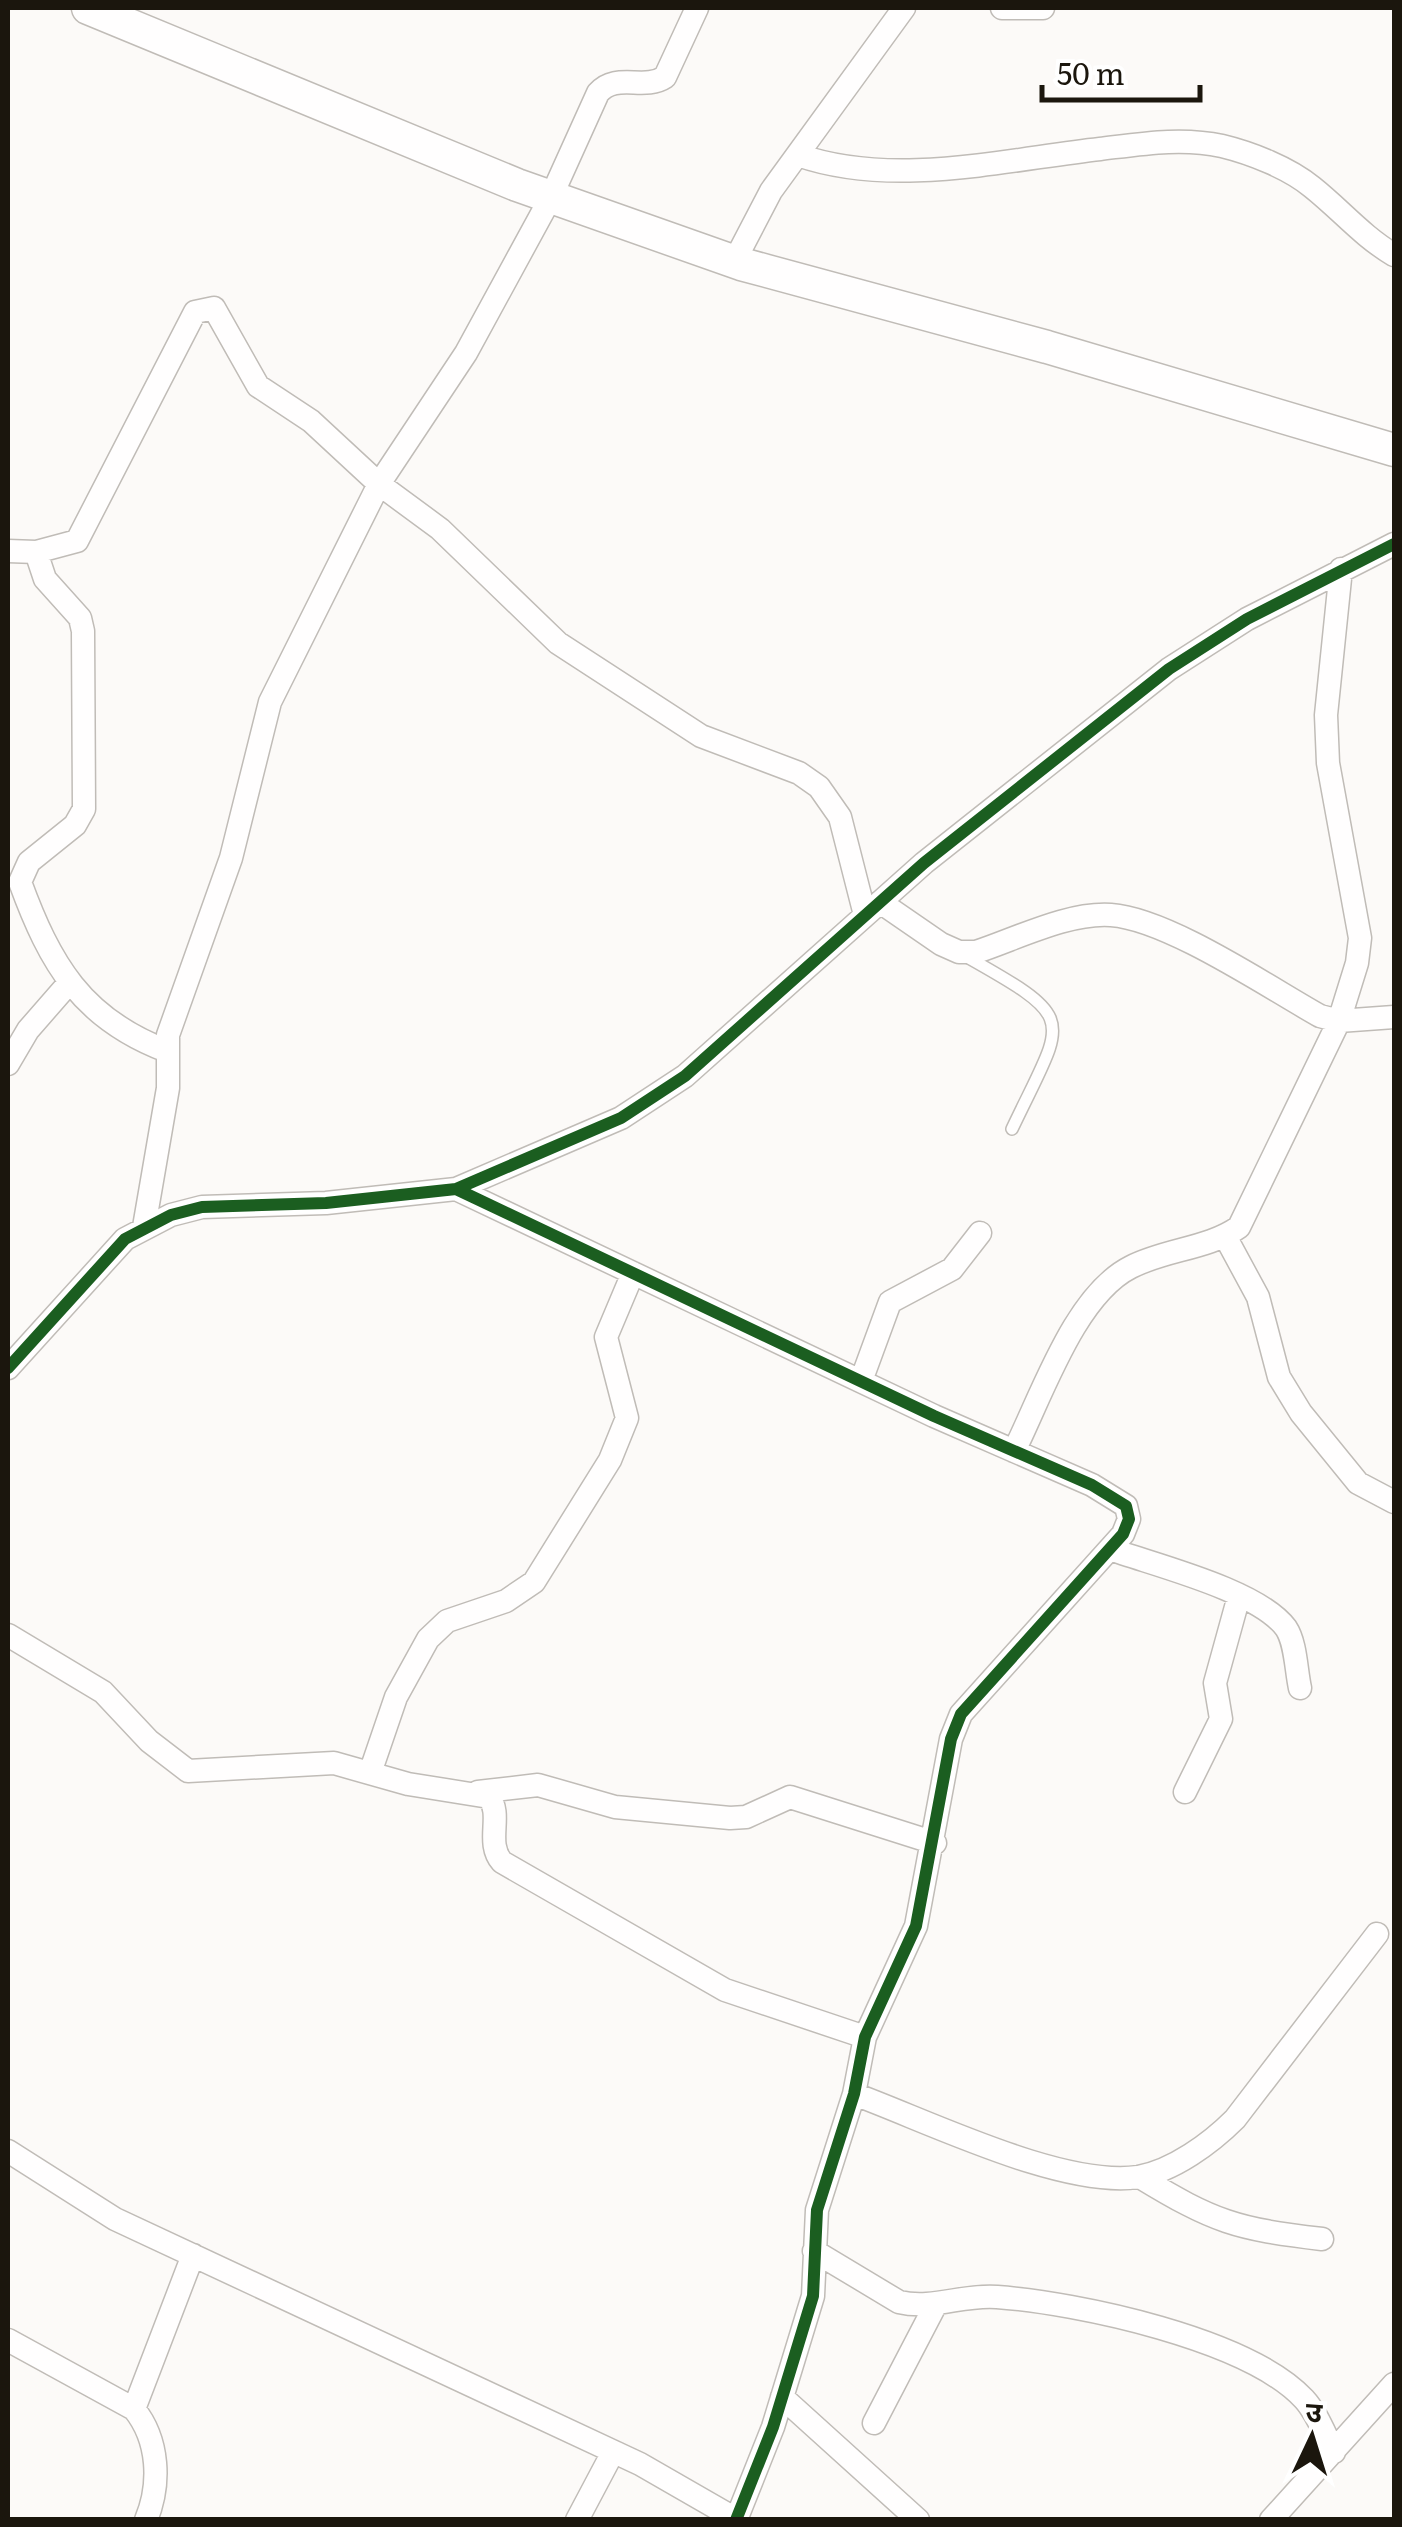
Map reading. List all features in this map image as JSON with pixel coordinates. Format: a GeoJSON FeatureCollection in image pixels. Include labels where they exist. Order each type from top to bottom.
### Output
{"type":"FeatureCollection","features":[{"type":"Feature","properties":{"kind":"street"},"geometry":{"type":"LineString","coordinates":[[88,8],[551,197],[734,262],[1394,450]]}},
{"type":"Feature","properties":{"kind":"street"},"geometry":{"type":"LineString","coordinates":[[144,1228],[168,1088],[167,1050],[182,992],[231,858],[270,702],[379,484],[466,353],[551,197],[598,94],[621,81],[646,83],[665,77],[697,8]]}},
{"type":"Feature","properties":{"kind":"street"},"geometry":{"type":"LineString","coordinates":[[734,262],[771,191],[904,8]]}},
{"type":"Feature","properties":{"kind":"street"},"geometry":{"type":"LineString","coordinates":[[1002,8],[1044,8]]}},
{"type":"Feature","properties":{"kind":"street"},"geometry":{"type":"LineString","coordinates":[[798,156],[852,170],[921,170],[1169,140],[1223,146],[1254,156],[1312,186],[1338,214],[1394,255]]}},
{"type":"Feature","properties":{"kind":"street"},"geometry":{"type":"LineString","coordinates":[[8,551],[36,552],[63,548],[76,541],[189,322],[204,308],[221,315],[258,386],[311,420],[379,484],[459,546],[558,642],[701,736],[798,773],[819,787],[840,817],[873,908],[959,952],[976,952],[1078,919],[1109,915],[1136,920],[1210,954],[1320,1016],[1339,1021],[1394,1017]]}},
{"type":"Feature","properties":{"kind":"street"},"geometry":{"type":"LineString","coordinates":[[8,1368],[125,1239],[144,1228],[202,1207],[326,1203],[456,1189],[621,1118],[685,1076],[873,908],[1169,668],[1247,619],[1394,544]]}},
{"type":"Feature","properties":{"kind":"street"},"geometry":{"type":"LineString","coordinates":[[36,552],[44,579],[80,618],[83,631],[84,809],[76,825],[29,862],[20,882],[40,936],[69,984],[128,1036],[167,1050]]}},
{"type":"Feature","properties":{"kind":"street"},"geometry":{"type":"LineString","coordinates":[[1014,1451],[1096,1291],[1135,1264],[1225,1236],[1239,1226],[1339,1021],[1360,938],[1328,763],[1326,715],[1340,569]]}},
{"type":"Feature","properties":{"kind":"street"},"geometry":{"type":"LineString","coordinates":[[8,1064],[28,1030],[69,984]]}},
{"type":"Feature","properties":{"kind":"street"},"geometry":{"type":"LineString","coordinates":[[8,2151],[115,2219],[613,2452],[735,2519],[782,2397],[812,2296],[817,2210],[854,2094],[865,2037],[916,1926],[935,1843],[951,1740],[960,1714],[1110,1549],[1129,1520],[1126,1506],[1092,1485],[861,1382],[456,1189]]}},
{"type":"Feature","properties":{"kind":"street"},"geometry":{"type":"LineString","coordinates":[[861,1382],[890,1302],[952,1269],[980,1233]]}},
{"type":"Feature","properties":{"kind":"street"},"geometry":{"type":"LineString","coordinates":[[1225,1236],[1258,1297],[1279,1376],[1301,1413],[1358,1483],[1394,1502]]}},
{"type":"Feature","properties":{"kind":"street"},"geometry":{"type":"LineString","coordinates":[[370,1773],[396,1698],[418,1652],[447,1621],[506,1601],[534,1582],[627,1428],[606,1337],[633,1273]]}},
{"type":"Feature","properties":{"kind":"street"},"geometry":{"type":"LineString","coordinates":[[1110,1549],[1239,1596],[1284,1626],[1300,1688]]}},
{"type":"Feature","properties":{"kind":"street"},"geometry":{"type":"LineString","coordinates":[[1185,1792],[1221,1719],[1215,1683],[1239,1596]]}},
{"type":"Feature","properties":{"kind":"street"},"geometry":{"type":"LineString","coordinates":[[8,1634],[104,1692],[149,1740],[188,1771],[334,1763],[425,1787],[478,1792],[538,1784],[615,1808],[730,1818],[746,1817],[790,1797],[935,1843]]}},
{"type":"Feature","properties":{"kind":"street"},"geometry":{"type":"LineString","coordinates":[[478,1792],[494,1804],[493,1844],[502,1862],[725,1990],[865,2037]]}},
{"type":"Feature","properties":{"kind":"street"},"geometry":{"type":"LineString","coordinates":[[854,2094],[1051,2168],[1103,2177],[1140,2177],[1213,2142],[1377,1934]]}},
{"type":"Feature","properties":{"kind":"street"},"geometry":{"type":"LineString","coordinates":[[1140,2177],[1220,2222],[1247,2230],[1322,2238]]}},
{"type":"Feature","properties":{"kind":"street"},"geometry":{"type":"LineString","coordinates":[[814,2251],[900,2302],[936,2304],[998,2296],[1159,2328],[1212,2344],[1264,2369],[1304,2399],[1334,2452]]}},
{"type":"Feature","properties":{"kind":"street"},"geometry":{"type":"LineString","coordinates":[[134,2410],[193,2255]]}},
{"type":"Feature","properties":{"kind":"street"},"geometry":{"type":"LineString","coordinates":[[874,2423],[936,2304]]}},
{"type":"Feature","properties":{"kind":"street"},"geometry":{"type":"LineString","coordinates":[[8,2340],[134,2410],[152,2436],[156,2487],[146,2520]]}},
{"type":"Feature","properties":{"kind":"street"},"geometry":{"type":"LineString","coordinates":[[1271,2520],[1394,2384]]}},
{"type":"Feature","properties":{"kind":"street"},"geometry":{"type":"LineString","coordinates":[[782,2397],[918,2520]]}},
{"type":"Feature","properties":{"kind":"street"},"geometry":{"type":"LineString","coordinates":[[576,2520],[613,2452]]}},
{"type":"Feature","properties":{"kind":"lane"},"geometry":{"type":"LineString","coordinates":[[959,952],[1028,990],[1051,1014],[1054,1037],[1012,1129]]}},
{"type":"Feature","properties":{"kind":"cycle path"},"geometry":{"type":"LineString","coordinates":[[8,1368],[125,1239],[171,1215],[202,1207],[326,1203],[456,1189],[621,1118],[685,1076],[924,863],[1169,669],[1247,619],[1394,544]]}},
{"type":"Feature","properties":{"kind":"cycle path"},"geometry":{"type":"LineString","coordinates":[[456,1189],[934,1416],[1092,1485],[1126,1506],[1129,1519],[1123,1534],[961,1714],[951,1739],[916,1926],[865,2037],[854,2094],[817,2210],[813,2296],[773,2427],[736,2520]]}}]}
